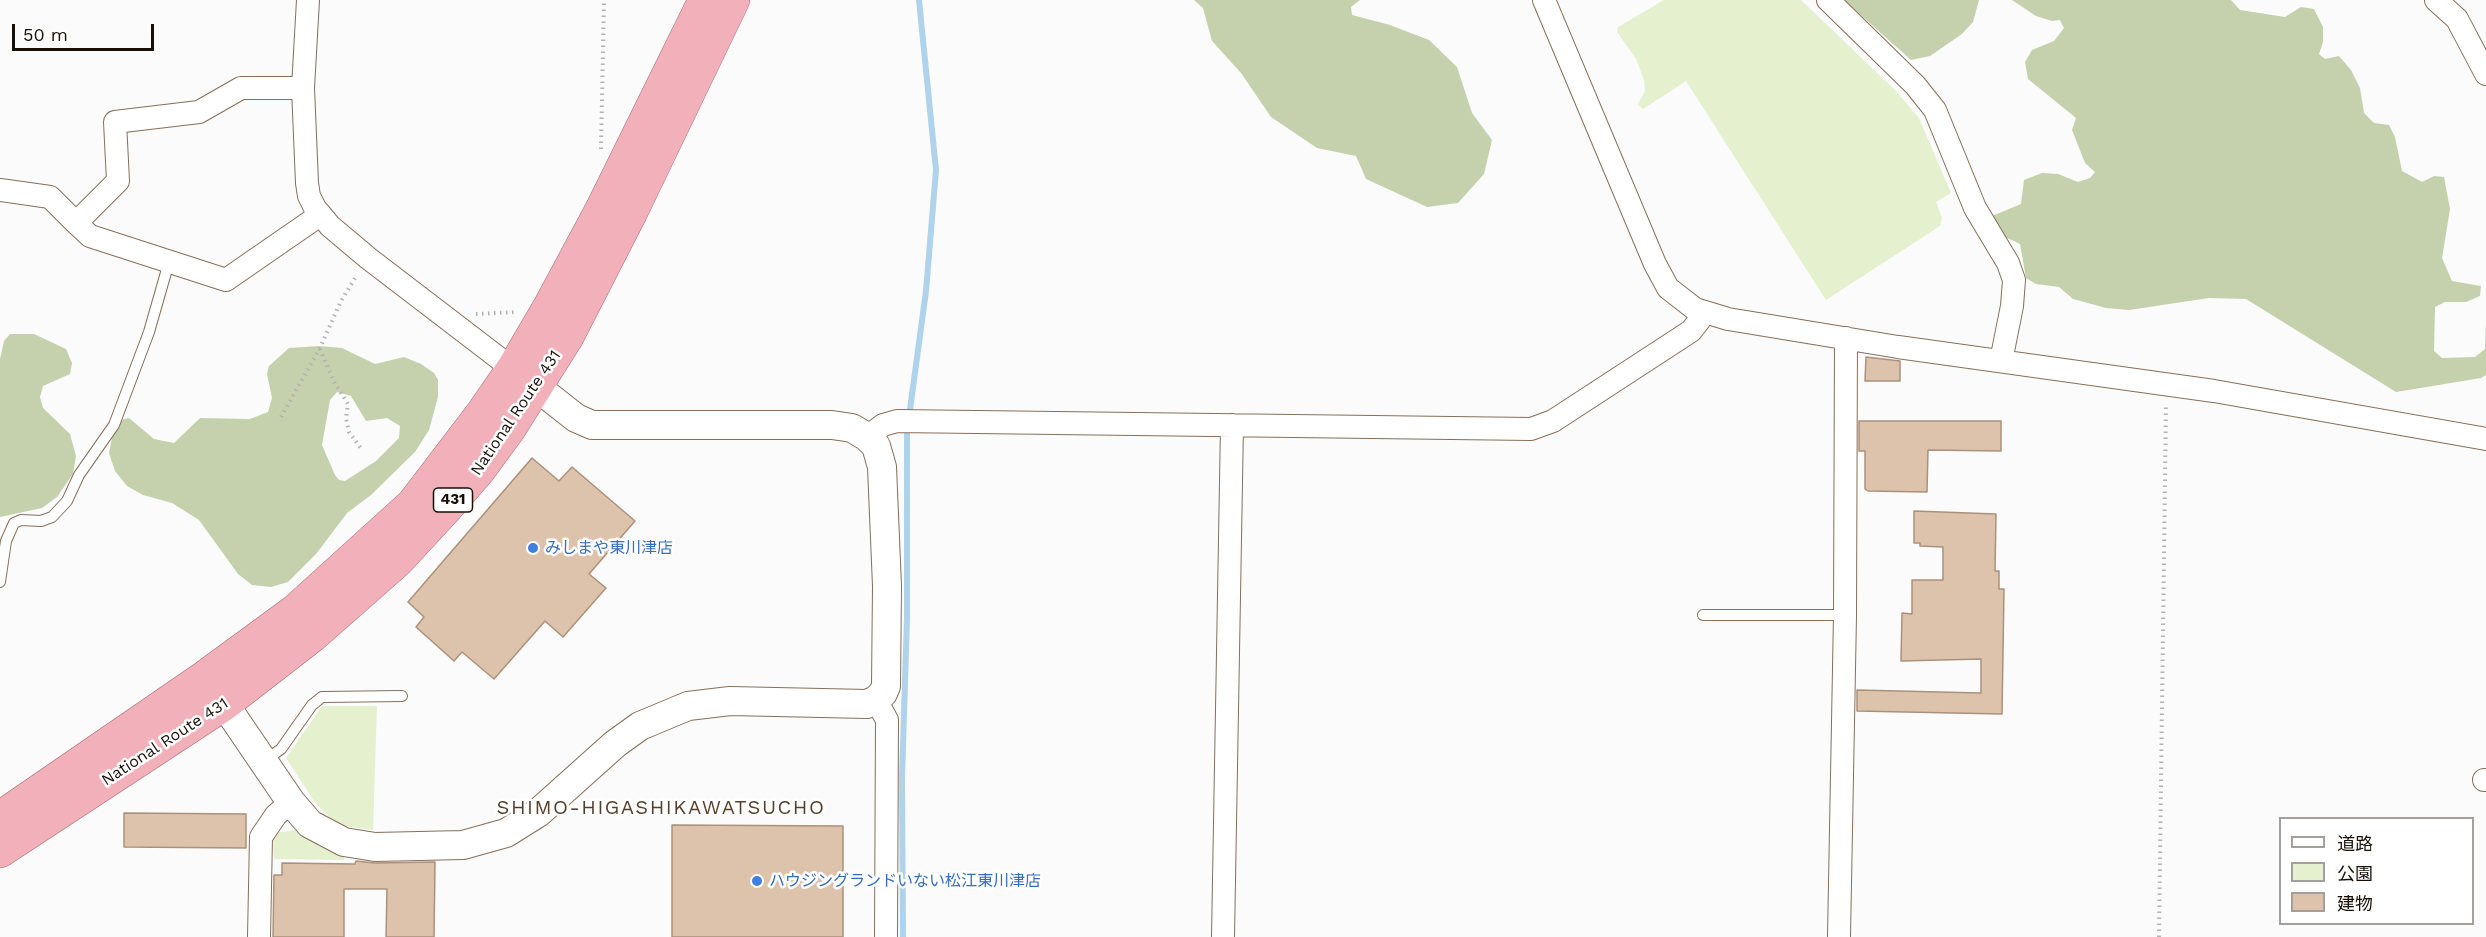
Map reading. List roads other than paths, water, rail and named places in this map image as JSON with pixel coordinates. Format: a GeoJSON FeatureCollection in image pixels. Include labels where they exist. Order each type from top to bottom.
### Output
{"type":"FeatureCollection","features":[{"type":"Feature","properties":{"kind":"highway","name":"National Route 431"},"geometry":{"type":"LineString","coordinates":[[0,851],[224,704],[313,635],[397,561],[479,470],[602,209],[705,0]]}},
{"type":"Feature","properties":{"kind":"highway","name":"National Route 431"},"geometry":{"type":"LineString","coordinates":[[0,818],[205,677],[295,611],[413,504],[461,444],[567,337],[626,223],[733,0]]}},
{"type":"Feature","properties":{"kind":"street"},"geometry":{"type":"LineString","coordinates":[[205,677],[291,802],[310,824],[344,842],[375,847],[463,845],[506,833],[523,824],[553,801],[615,744],[640,726],[669,712],[710,702],[867,704],[876,700],[886,686],[887,586],[882,467],[876,446],[867,436],[852,428],[832,424],[592,425],[576,418],[368,258],[320,215],[309,196],[303,88],[308,0]]}},
{"type":"Feature","properties":{"kind":"street"},"geometry":{"type":"LineString","coordinates":[[1544,0],[1655,264],[1668,288],[1677,297],[1705,313],[1846,338],[2167,385],[2486,439]]}},
{"type":"Feature","properties":{"kind":"street"},"geometry":{"type":"LineString","coordinates":[[1828,0],[1915,85],[1935,110],[1975,208],[2008,263],[2014,280],[2013,306],[2001,361]]}},
{"type":"Feature","properties":{"kind":"street"},"geometry":{"type":"LineString","coordinates":[[2436,0],[2457,19],[2486,74]]}},
{"type":"Feature","properties":{"kind":"street"},"geometry":{"type":"LineString","coordinates":[[76,223],[118,181],[115,122],[199,112],[241,88],[303,88]]}},
{"type":"Feature","properties":{"kind":"street"},"geometry":{"type":"LineString","coordinates":[[0,190],[50,197],[90,236],[226,280],[320,215]]}},
{"type":"Feature","properties":{"kind":"street"},"geometry":{"type":"LineString","coordinates":[[867,436],[883,425],[908,421],[1532,429],[1553,421],[1691,331],[1705,313]]}},
{"type":"Feature","properties":{"kind":"street"},"geometry":{"type":"LineString","coordinates":[[1839,937],[1845,615],[1846,338]]}},
{"type":"Feature","properties":{"kind":"street"},"geometry":{"type":"LineString","coordinates":[[1223,937],[1232,425]]}},
{"type":"Feature","properties":{"kind":"street"},"geometry":{"type":"LineString","coordinates":[[876,700],[886,720],[886,937]]}},
{"type":"Feature","properties":{"kind":"street"},"geometry":{"type":"LineString","coordinates":[[259,937],[261,837],[276,815],[291,802]]}},
{"type":"Feature","properties":{"kind":"lane"},"geometry":{"type":"LineString","coordinates":[[0,582],[6,541],[14,523],[21,520],[40,521],[52,517],[67,501],[79,475],[114,425],[149,332],[169,262]]}},
{"type":"Feature","properties":{"kind":"lane"},"geometry":{"type":"LineString","coordinates":[[1704,615],[1845,615]]}},
{"type":"Feature","properties":{"kind":"lane"},"geometry":{"type":"LineString","coordinates":[[263,761],[281,749],[312,705],[322,697],[402,696]]}},
{"type":"Feature","properties":{"kind":"waterway"},"geometry":{"type":"LineString","coordinates":[[909,417],[926,291],[936,170],[919,0]]}},
{"type":"Feature","properties":{"kind":"waterway"},"geometry":{"type":"LineString","coordinates":[[903,937],[902,778],[907,618],[907,427]]}},
{"type":"Feature","properties":{"kind":"place","name":"みしまや東川津店"},"geometry":{"type":"Point","coordinates":[533,548]}},
{"type":"Feature","properties":{"kind":"place","name":"ハウジングランドいない松江東川津店"},"geometry":{"type":"Point","coordinates":[757,881]}},
{"type":"Feature","properties":{"kind":"district","name":"SHIMO-HIGASHIKAWATSUCHO"},"geometry":{"type":"Point","coordinates":[661,808]}}]}
